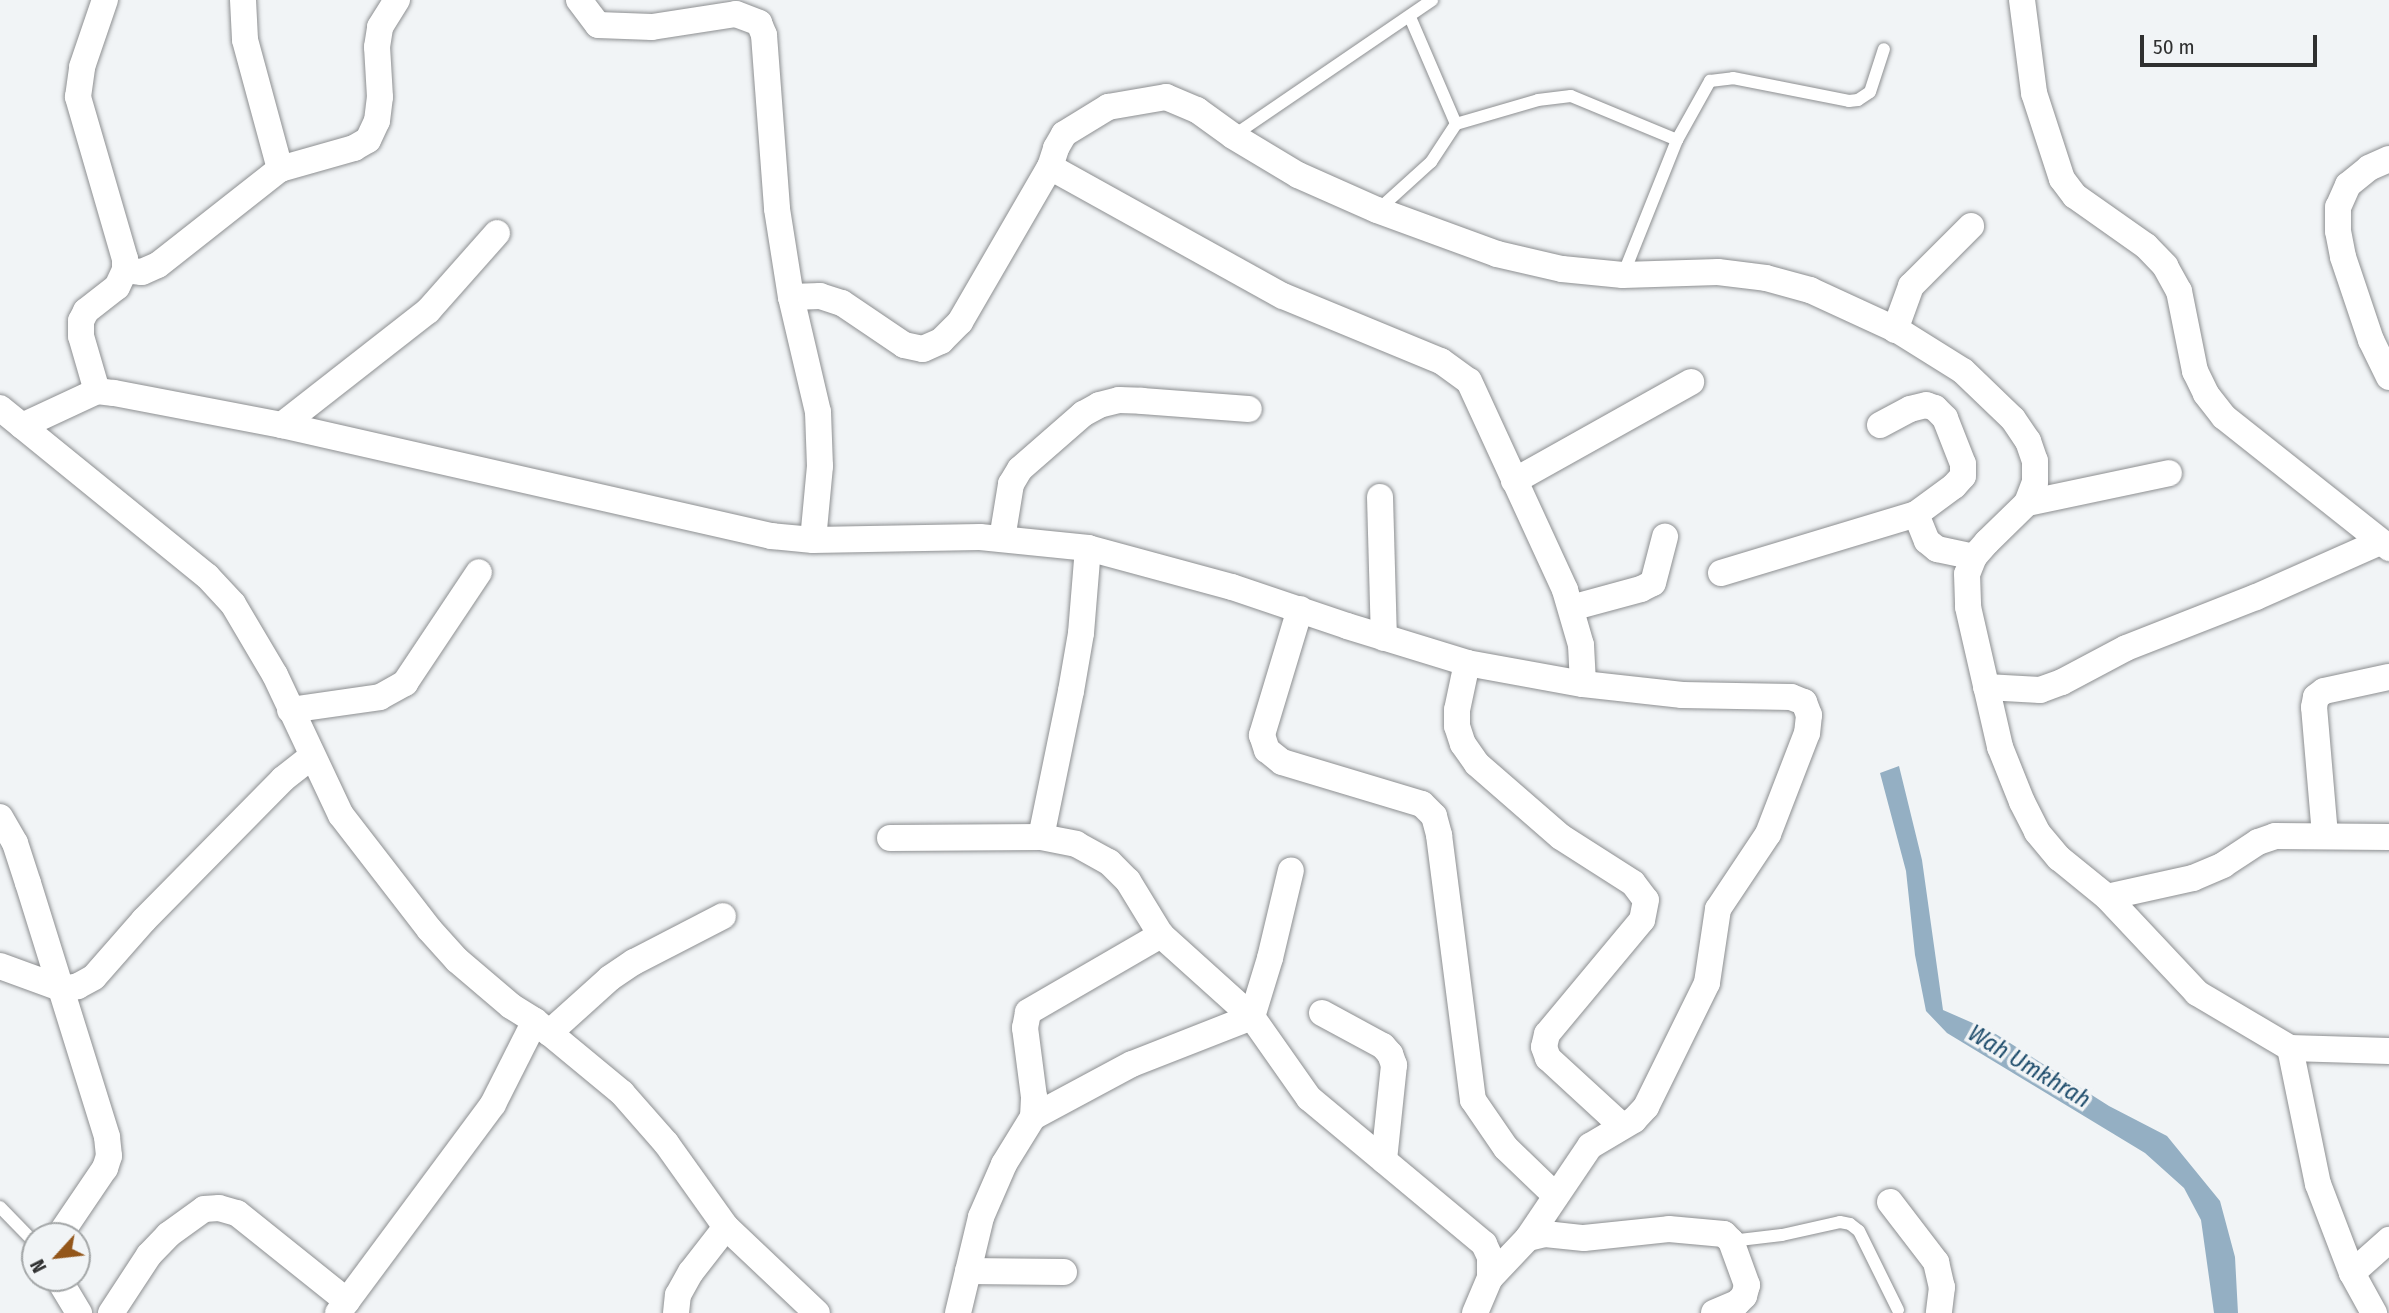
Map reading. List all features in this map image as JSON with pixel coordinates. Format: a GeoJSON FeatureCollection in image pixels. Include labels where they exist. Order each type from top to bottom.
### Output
{"type":"FeatureCollection","features":[{"type":"Feature","properties":{"kind":"street"},"geometry":{"type":"LineString","coordinates":[[97,391],[81,336],[81,321],[86,311],[117,287],[125,270],[122,248],[78,97],[82,67],[105,0]]}},
{"type":"Feature","properties":{"kind":"street"},"geometry":{"type":"LineString","coordinates":[[243,0],[245,40],[280,169]]}},
{"type":"Feature","properties":{"kind":"street"},"geometry":{"type":"LineString","coordinates":[[125,270],[142,272],[158,265],[280,169],[354,148],[368,140],[377,121],[380,97],[377,47],[380,27],[397,0]]}},
{"type":"Feature","properties":{"kind":"street"},"geometry":{"type":"LineString","coordinates":[[579,0],[598,25],[652,27],[736,14],[759,23],[764,35],[777,209],[791,297],[818,412],[820,466],[813,540]]}},
{"type":"Feature","properties":{"kind":"street"},"geometry":{"type":"LineString","coordinates":[[2022,0],[2034,93],[2063,179],[2074,196],[2146,246],[2165,266],[2179,291],[2194,370],[2206,394],[2224,418],[2283,461],[2333,506],[2384,545]]}},
{"type":"Feature","properties":{"kind":"street"},"geometry":{"type":"LineString","coordinates":[[791,297],[820,296],[842,303],[904,345],[923,349],[941,341],[960,322],[1051,167],[1056,148],[1064,134],[1108,107],[1166,97],[1197,110],[1233,136],[1298,175],[1377,210],[1497,254],[1562,269],[1623,275],[1718,272],[1766,278],[1810,290],[1895,330],[1962,371],[2013,419],[2028,441],[2035,461],[2035,482],[2027,503],[1974,557],[1967,574],[1968,607],[2000,747],[2037,832],[2059,858],[2107,897],[2197,993],[2290,1048],[2389,1051]]}},
{"type":"Feature","properties":{"kind":"street"},"geometry":{"type":"LineString","coordinates":[[2389,159],[2369,168],[2348,185],[2341,196],[2338,219],[2343,257],[2371,340],[2389,377]]}},
{"type":"Feature","properties":{"kind":"street"},"geometry":{"type":"LineString","coordinates":[[1051,167],[1283,296],[1441,361],[1469,381],[1571,608],[1581,645],[1583,684]]}},
{"type":"Feature","properties":{"kind":"street"},"geometry":{"type":"LineString","coordinates":[[1895,330],[1911,286],[1971,226]]}},
{"type":"Feature","properties":{"kind":"street"},"geometry":{"type":"LineString","coordinates":[[282,425],[428,311],[497,233]]}},
{"type":"Feature","properties":{"kind":"street"},"geometry":{"type":"LineString","coordinates":[[1514,481],[1691,382]]}},
{"type":"Feature","properties":{"kind":"street"},"geometry":{"type":"LineString","coordinates":[[22,426],[97,391],[282,425],[603,496],[740,530],[813,540],[1002,539],[1088,548],[1232,587],[1467,663],[1583,684],[1682,695],[1791,697],[1804,702],[1809,715],[1807,733],[1768,834],[1718,909],[1712,960],[1696,1010],[1646,1107],[1634,1120],[1591,1146],[1528,1238],[1490,1278],[1475,1313]]}},
{"type":"Feature","properties":{"kind":"street"},"geometry":{"type":"LineString","coordinates":[[1002,539],[1011,484],[1020,469],[1083,414],[1099,405],[1119,400],[1249,409]]}},
{"type":"Feature","properties":{"kind":"street"},"geometry":{"type":"LineString","coordinates":[[1721,573],[1916,514],[1954,486],[1963,476],[1963,464],[1945,418],[1935,408],[1926,405],[1880,425]]}},
{"type":"Feature","properties":{"kind":"street"},"geometry":{"type":"LineString","coordinates":[[0,408],[206,576],[233,604],[275,675],[311,757],[341,815],[429,929],[457,960],[511,1006],[542,1027],[622,1093],[645,1118],[726,1227],[813,1312]]}},
{"type":"Feature","properties":{"kind":"street"},"geometry":{"type":"LineString","coordinates":[[2027,503],[2169,473]]}},
{"type":"Feature","properties":{"kind":"street"},"geometry":{"type":"LineString","coordinates":[[1380,497],[1384,638]]}},
{"type":"Feature","properties":{"kind":"street"},"geometry":{"type":"LineString","coordinates":[[1916,514],[1927,541],[1937,549],[1974,557]]}},
{"type":"Feature","properties":{"kind":"street"},"geometry":{"type":"LineString","coordinates":[[1571,608],[1641,589],[1653,583],[1665,537]]}},
{"type":"Feature","properties":{"kind":"street"},"geometry":{"type":"LineString","coordinates":[[1986,687],[2040,690],[2062,682],[2126,648],[2384,545]]}},
{"type":"Feature","properties":{"kind":"street"},"geometry":{"type":"LineString","coordinates":[[1041,837],[1072,691],[1081,633],[1088,548]]}},
{"type":"Feature","properties":{"kind":"street"},"geometry":{"type":"LineString","coordinates":[[290,709],[380,697],[405,683],[479,572]]}},
{"type":"Feature","properties":{"kind":"street"},"geometry":{"type":"LineString","coordinates":[[1300,609],[1262,735],[1267,750],[1282,762],[1422,804],[1434,816],[1439,835],[1473,1100],[1506,1148],[1556,1196]]}},
{"type":"Feature","properties":{"kind":"street"},"geometry":{"type":"LineString","coordinates":[[1467,663],[1457,710],[1457,726],[1463,744],[1477,764],[1561,837],[1633,883],[1646,900],[1642,920],[1547,1034],[1544,1047],[1548,1058],[1622,1126]]}},
{"type":"Feature","properties":{"kind":"street"},"geometry":{"type":"LineString","coordinates":[[2325,835],[2314,707],[2316,697],[2324,691],[2389,677]]}},
{"type":"Feature","properties":{"kind":"street"},"geometry":{"type":"LineString","coordinates":[[0,966],[63,989],[78,986],[94,976],[144,920],[273,789],[311,757]]}},
{"type":"Feature","properties":{"kind":"street"},"geometry":{"type":"LineString","coordinates":[[0,817],[15,843],[63,989],[99,1105],[109,1156],[68,1222]]}},
{"type":"Feature","properties":{"kind":"street"},"geometry":{"type":"LineString","coordinates":[[2107,897],[2193,878],[2222,865],[2258,842],[2275,836],[2389,837]]}},
{"type":"Feature","properties":{"kind":"street"},"geometry":{"type":"LineString","coordinates":[[890,838],[1041,837],[1076,844],[1109,862],[1128,881],[1161,935],[1252,1017],[1308,1098],[1484,1244],[1490,1257],[1490,1278]]}},
{"type":"Feature","properties":{"kind":"street"},"geometry":{"type":"LineString","coordinates":[[1252,1017],[1291,870]]}},
{"type":"Feature","properties":{"kind":"street"},"geometry":{"type":"LineString","coordinates":[[111,1313],[149,1255],[168,1236],[204,1209],[219,1208],[237,1213],[342,1307],[493,1104],[542,1027],[626,967],[723,916]]}},
{"type":"Feature","properties":{"kind":"street"},"geometry":{"type":"LineString","coordinates":[[1033,1117],[1025,1028],[1028,1012],[1161,935]]}},
{"type":"Feature","properties":{"kind":"street"},"geometry":{"type":"LineString","coordinates":[[1322,1013],[1383,1045],[1390,1054],[1394,1065],[1384,1160]]}},
{"type":"Feature","properties":{"kind":"street"},"geometry":{"type":"LineString","coordinates":[[958,1313],[981,1217],[1004,1164],[1033,1117],[1132,1064],[1252,1017]]}},
{"type":"Feature","properties":{"kind":"street"},"geometry":{"type":"LineString","coordinates":[[2290,1048],[2318,1184],[2352,1273],[2374,1313]]}},
{"type":"Feature","properties":{"kind":"street"},"geometry":{"type":"LineString","coordinates":[[1890,1202],[1936,1262],[1942,1287],[1939,1313]]}},
{"type":"Feature","properties":{"kind":"street"},"geometry":{"type":"LineString","coordinates":[[676,1313],[678,1295],[691,1272],[726,1227]]}},
{"type":"Feature","properties":{"kind":"street"},"geometry":{"type":"LineString","coordinates":[[1528,1238],[1545,1234],[1584,1238],[1669,1228],[1724,1234],[1731,1241],[1747,1285],[1744,1296],[1737,1303],[1714,1313]]}},
{"type":"Feature","properties":{"kind":"street"},"geometry":{"type":"LineString","coordinates":[[2352,1273],[2389,1240]]}},
{"type":"Feature","properties":{"kind":"street"},"geometry":{"type":"LineString","coordinates":[[968,1271],[1064,1272]]}},
{"type":"Feature","properties":{"kind":"street"},"geometry":{"type":"LineString","coordinates":[[66,1292],[79,1313]]}},
{"type":"Feature","properties":{"kind":"lane"},"geometry":{"type":"LineString","coordinates":[[1233,136],[1432,0]]}},
{"type":"Feature","properties":{"kind":"lane"},"geometry":{"type":"LineString","coordinates":[[1410,17],[1456,124]]}},
{"type":"Feature","properties":{"kind":"lane"},"geometry":{"type":"LineString","coordinates":[[1623,275],[1677,139],[1710,81],[1733,78],[1849,101],[1858,100],[1870,92],[1884,49]]}},
{"type":"Feature","properties":{"kind":"lane"},"geometry":{"type":"LineString","coordinates":[[1377,210],[1431,162],[1456,124],[1538,100],[1572,96],[1677,139]]}},
{"type":"Feature","properties":{"kind":"lane"},"geometry":{"type":"LineString","coordinates":[[0,1207],[21,1229]]}},
{"type":"Feature","properties":{"kind":"lane"},"geometry":{"type":"LineString","coordinates":[[1731,1241],[1782,1236],[1840,1222],[1850,1224],[1859,1231],[1898,1310]]}},
{"type":"Feature","properties":{"kind":"water","name":"Wah Umkhrah"},"geometry":{"type":"Polygon","coordinates":[[[1899,766],[1922,860],[1943,1010],[1991,1031],[2109,1106],[2167,1136],[2220,1201],[2235,1257],[2238,1313],[2214,1313],[2201,1220],[2184,1188],[2145,1153],[1947,1033],[1926,1011],[1915,955],[1906,871],[1880,773],[1899,766]]]}}]}
